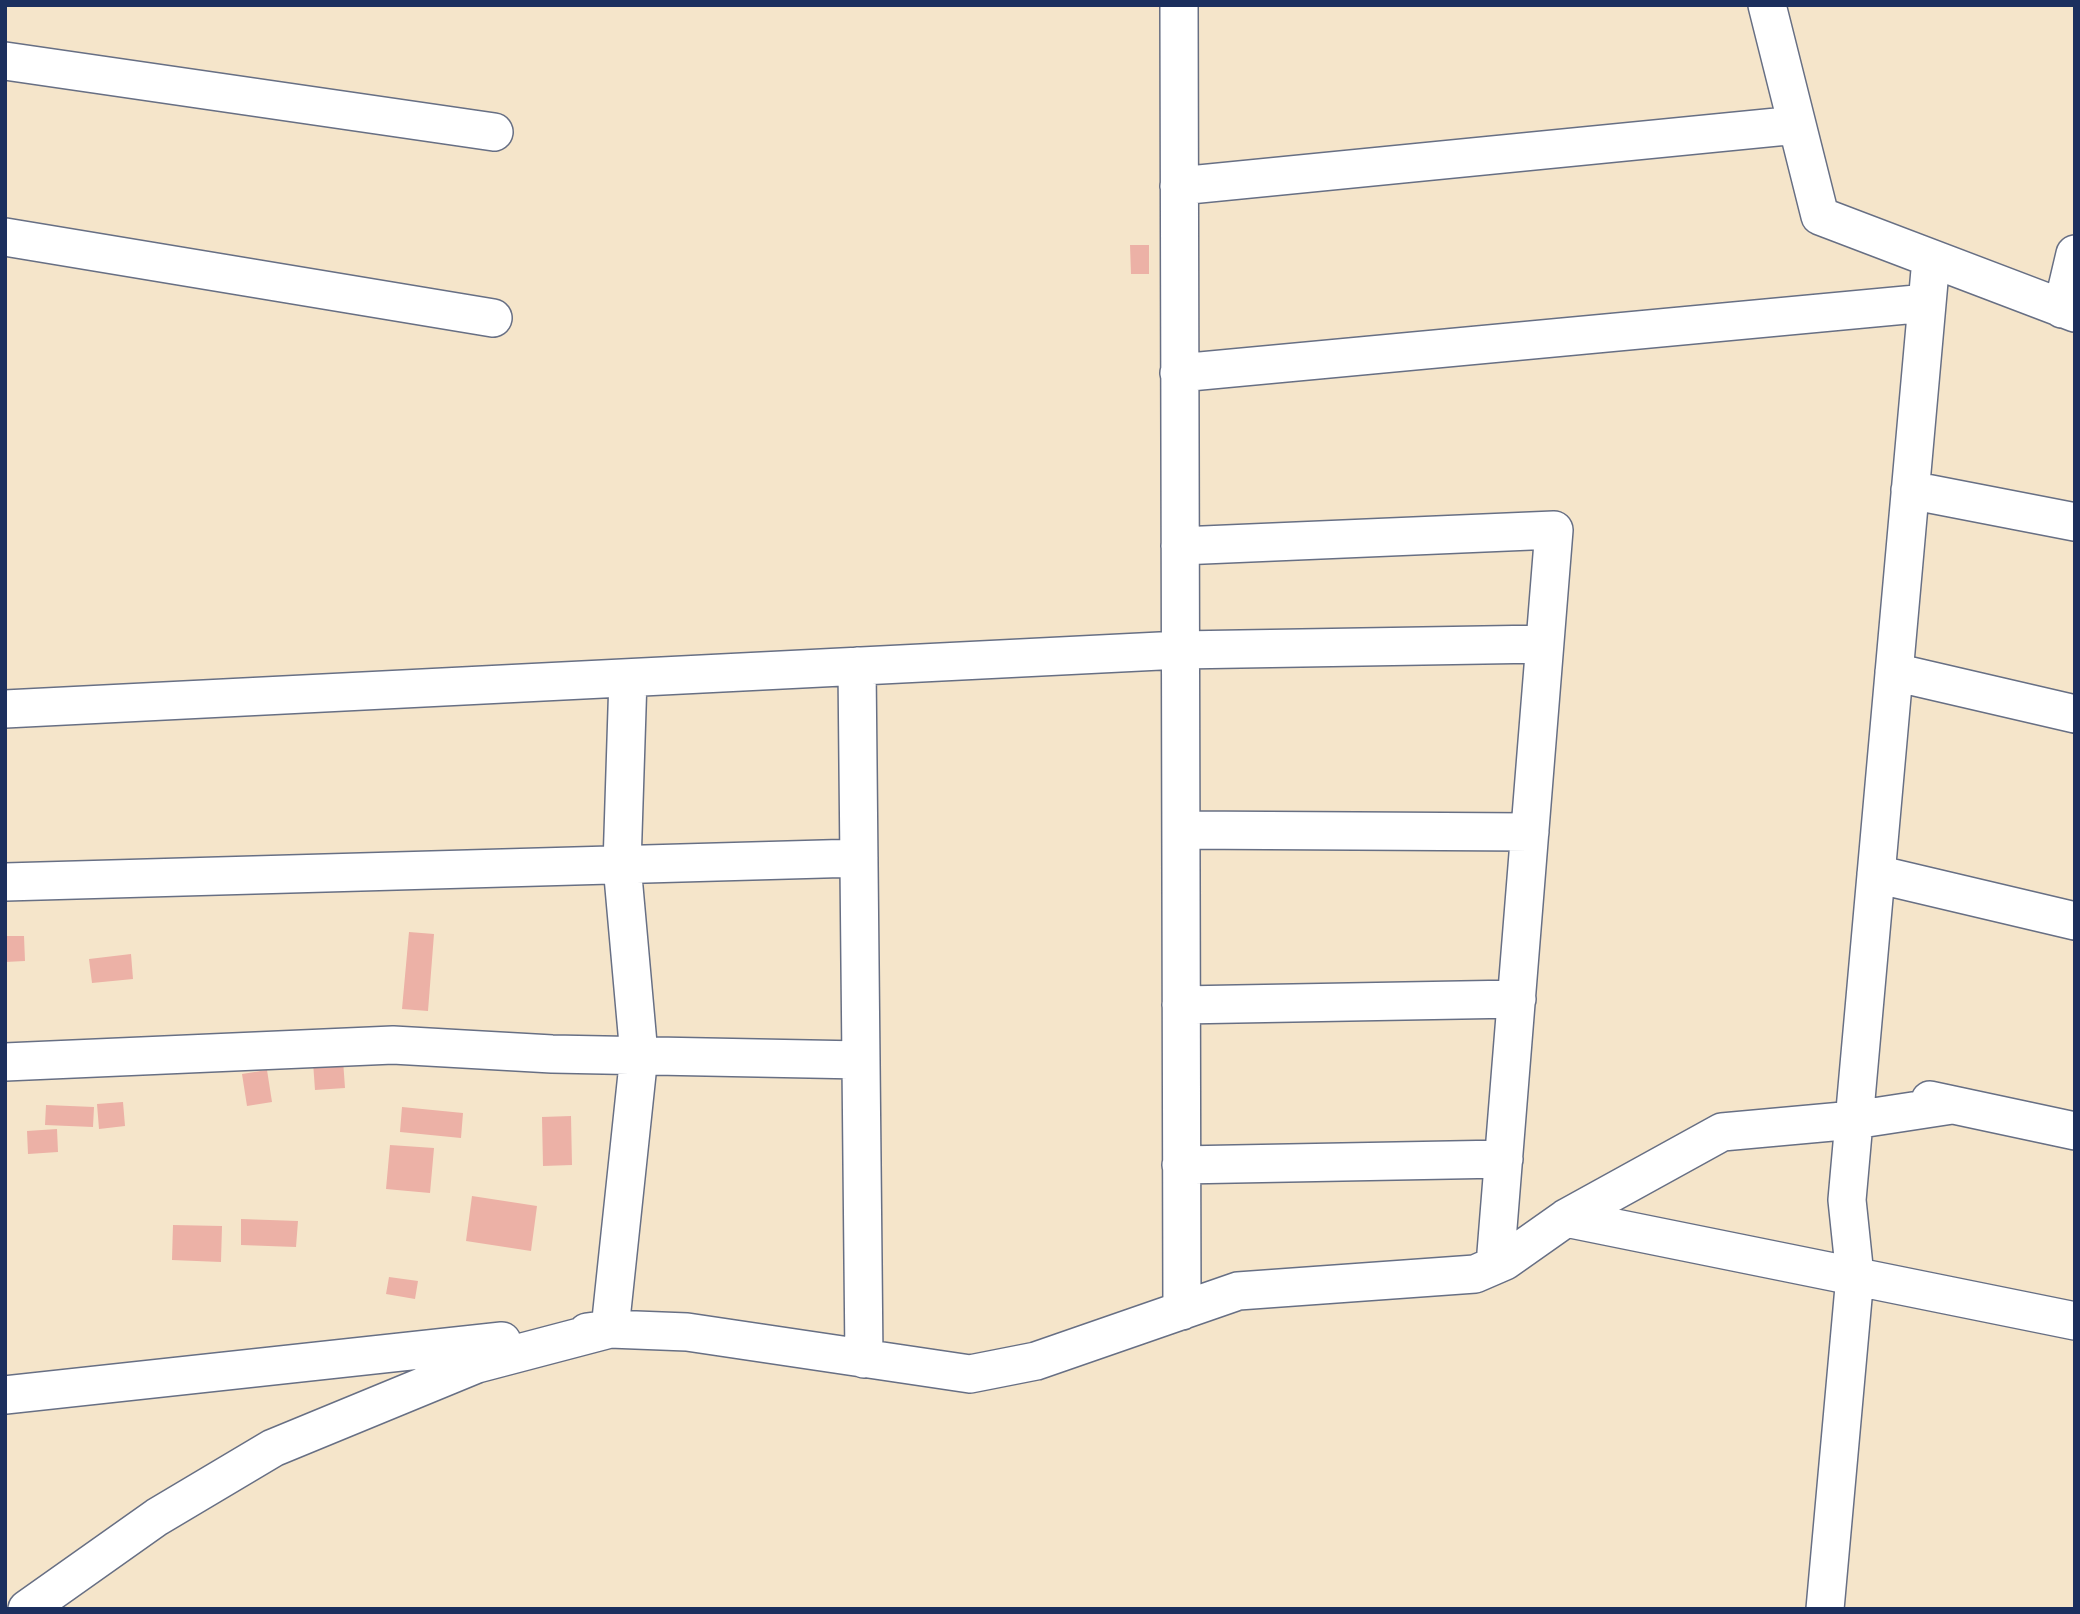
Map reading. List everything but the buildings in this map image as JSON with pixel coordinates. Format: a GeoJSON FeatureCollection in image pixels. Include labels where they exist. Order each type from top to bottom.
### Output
{"type":"FeatureCollection","features":[{"type":"Feature","properties":{"kind":"street"},"geometry":{"type":"LineString","coordinates":[[1179,5],[1182,1311]]}},
{"type":"Feature","properties":{"kind":"street"},"geometry":{"type":"LineString","coordinates":[[1767,5],[1820,216],[2069,311],[2075,254]]}},
{"type":"Feature","properties":{"kind":"street"},"geometry":{"type":"LineString","coordinates":[[5,61],[494,132]]}},
{"type":"Feature","properties":{"kind":"street"},"geometry":{"type":"LineString","coordinates":[[1179,186],[1797,125]]}},
{"type":"Feature","properties":{"kind":"street"},"geometry":{"type":"LineString","coordinates":[[5,237],[493,317]]}},
{"type":"Feature","properties":{"kind":"street"},"geometry":{"type":"LineString","coordinates":[[1825,1609],[1855,1276],[1847,1200],[1931,259]]}},
{"type":"Feature","properties":{"kind":"street"},"geometry":{"type":"LineString","coordinates":[[1179,373],[1927,303]]}},
{"type":"Feature","properties":{"kind":"street"},"geometry":{"type":"LineString","coordinates":[[1910,490],[2075,522]]}},
{"type":"Feature","properties":{"kind":"street"},"geometry":{"type":"LineString","coordinates":[[1180,546],[1554,530],[1495,1265]]}},
{"type":"Feature","properties":{"kind":"street"},"geometry":{"type":"LineString","coordinates":[[5,709],[1180,650],[1545,644]]}},
{"type":"Feature","properties":{"kind":"street"},"geometry":{"type":"LineString","coordinates":[[857,666],[864,1359]]}},
{"type":"Feature","properties":{"kind":"street"},"geometry":{"type":"LineString","coordinates":[[1894,672],[2075,714]]}},
{"type":"Feature","properties":{"kind":"street"},"geometry":{"type":"LineString","coordinates":[[610,1329],[639,1055],[622,865],[628,677]]}},
{"type":"Feature","properties":{"kind":"street"},"geometry":{"type":"LineString","coordinates":[[1181,830],[1530,832]]}},
{"type":"Feature","properties":{"kind":"street"},"geometry":{"type":"LineString","coordinates":[[5,882],[859,858]]}},
{"type":"Feature","properties":{"kind":"street"},"geometry":{"type":"LineString","coordinates":[[1876,874],[2075,920]]}},
{"type":"Feature","properties":{"kind":"street"},"geometry":{"type":"LineString","coordinates":[[1181,1005],[1517,999]]}},
{"type":"Feature","properties":{"kind":"street"},"geometry":{"type":"LineString","coordinates":[[5,1062],[393,1045],[552,1054],[861,1060]]}},
{"type":"Feature","properties":{"kind":"street"},"geometry":{"type":"LineString","coordinates":[[1857,1084],[2075,1131]]}},
{"type":"Feature","properties":{"kind":"street"},"geometry":{"type":"LineString","coordinates":[[5,1395],[610,1329],[687,1332],[970,1374],[1035,1361],[1238,1291],[1475,1274],[1495,1265],[1566,1218],[1722,1132],[1854,1120],[1952,1105]]}},
{"type":"Feature","properties":{"kind":"street"},"geometry":{"type":"LineString","coordinates":[[1181,1165],[1504,1159]]}},
{"type":"Feature","properties":{"kind":"street"},"geometry":{"type":"LineString","coordinates":[[1566,1218],[2075,1321]]}},
{"type":"Feature","properties":{"kind":"street"},"geometry":{"type":"LineString","coordinates":[[27,1609],[157,1517],[272,1448],[477,1364],[610,1329]]}}]}
